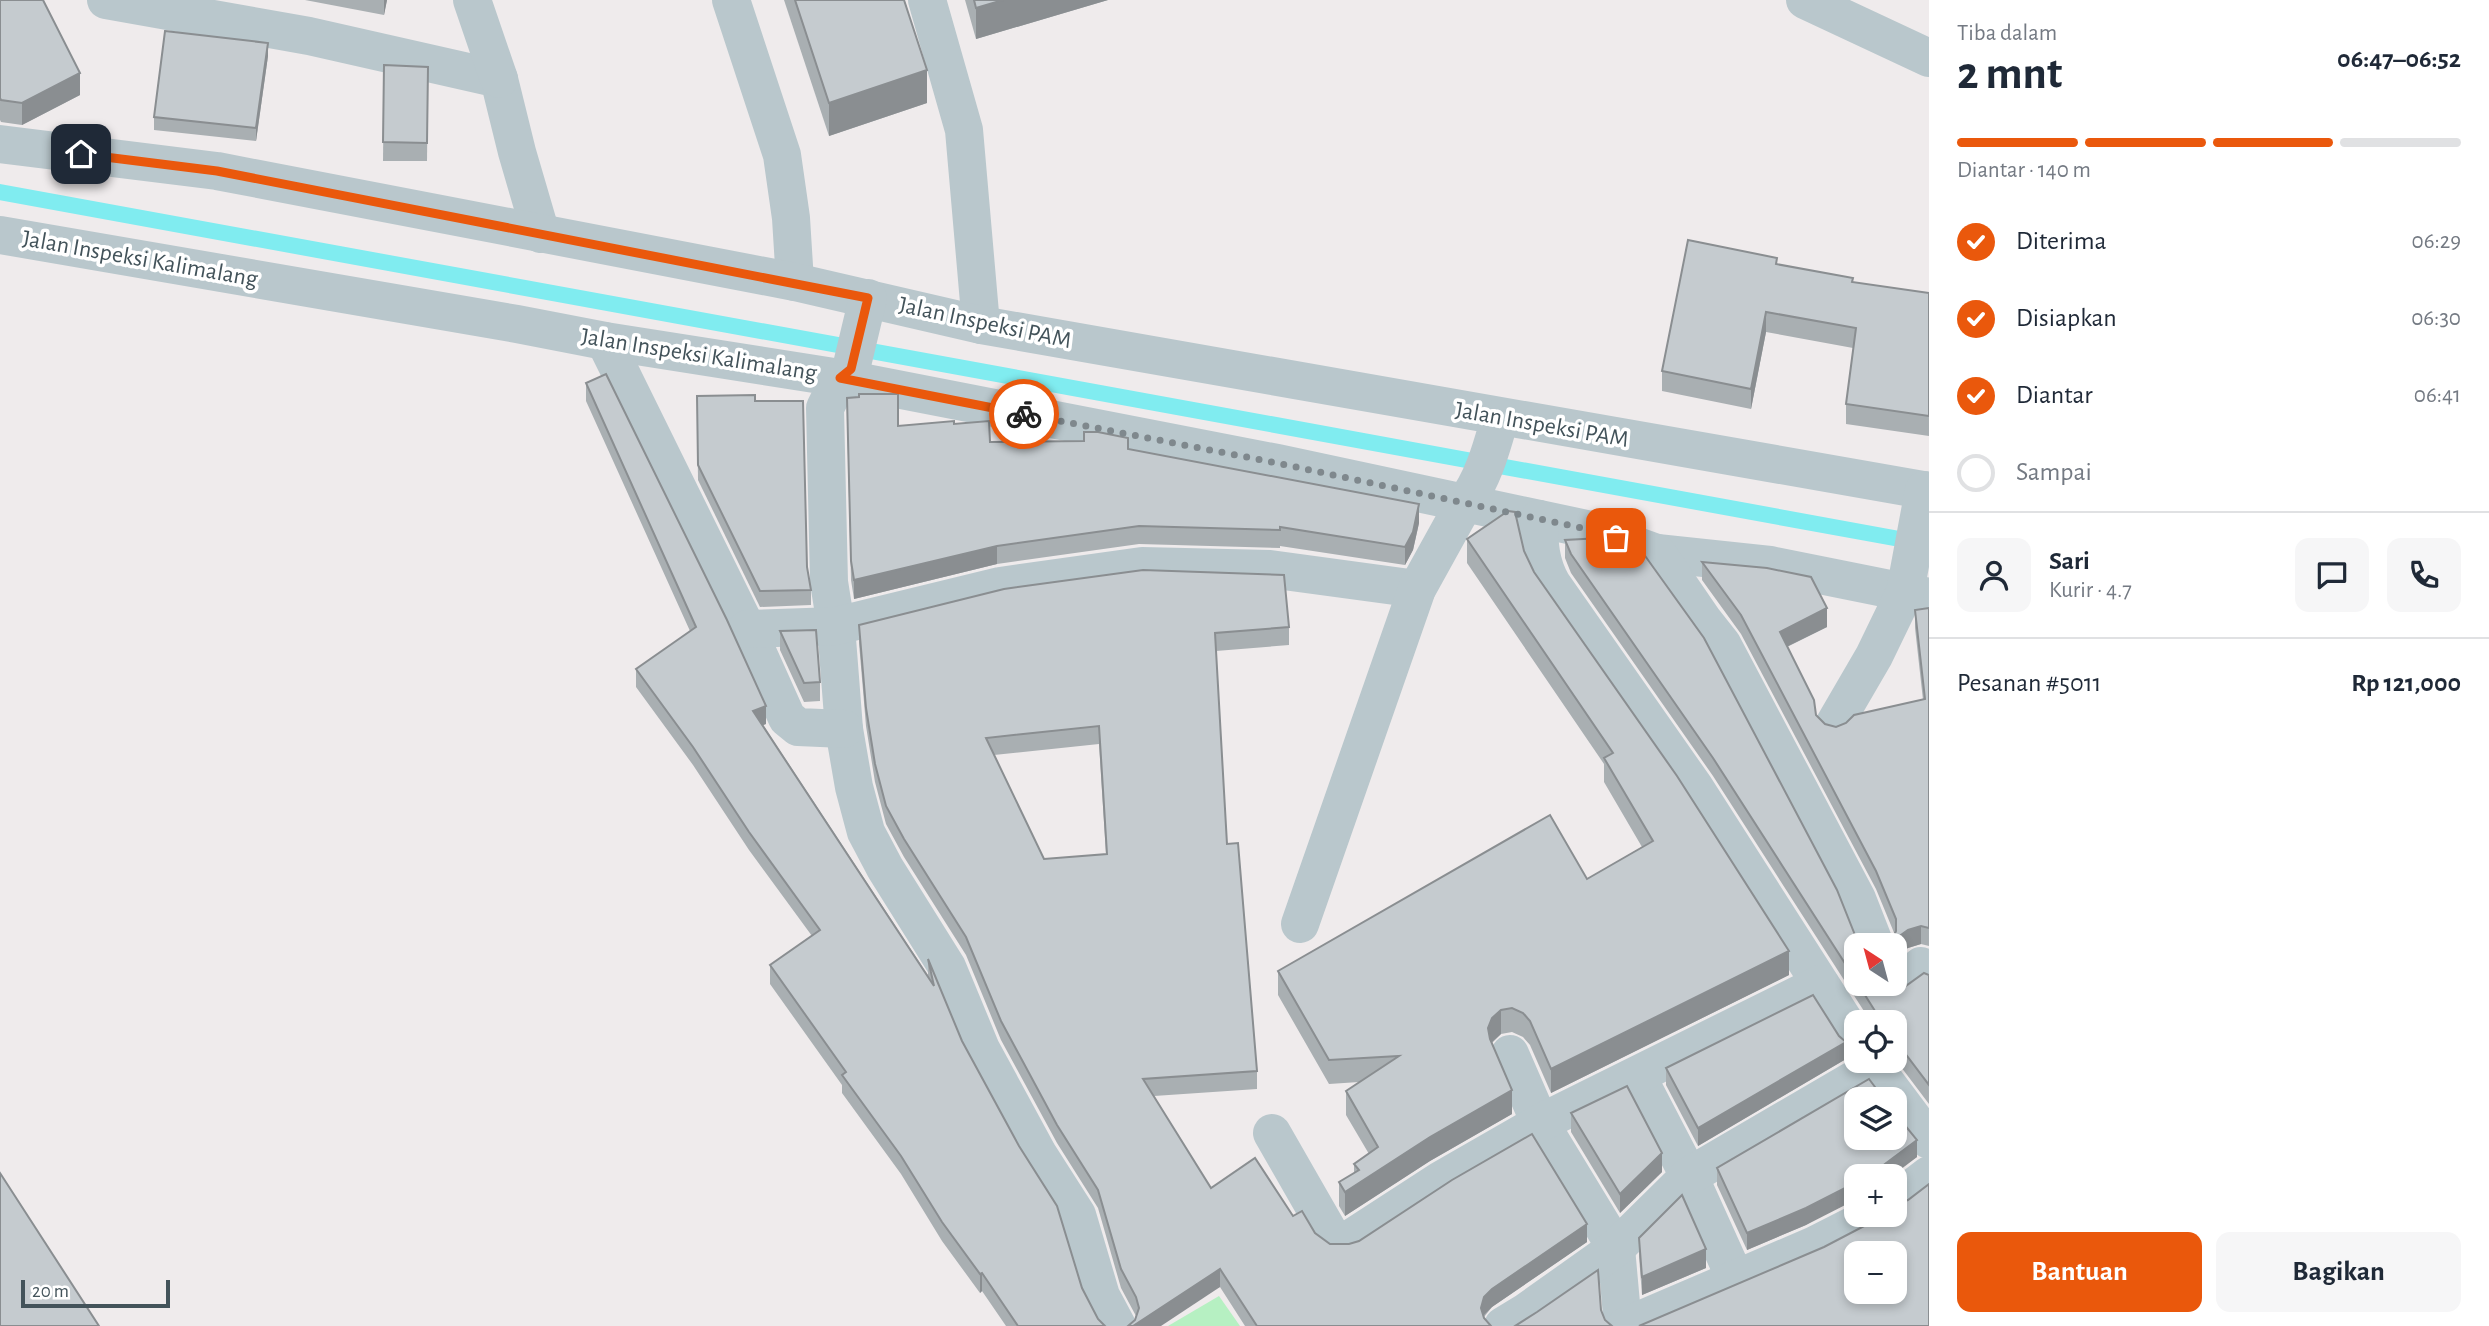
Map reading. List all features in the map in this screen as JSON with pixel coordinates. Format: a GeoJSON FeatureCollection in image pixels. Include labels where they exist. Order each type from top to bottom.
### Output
{"type":"FeatureCollection","features":[{"type":"Feature","properties":{"kind":"street"},"geometry":{"type":"LineString","coordinates":[[106,0],[309,36],[499,79]]}},
{"type":"Feature","properties":{"kind":"street"},"geometry":{"type":"LineString","coordinates":[[472,0],[499,79],[541,234]]}},
{"type":"Feature","properties":{"kind":"street"},"geometry":{"type":"LineString","coordinates":[[731,0],[782,155],[791,218],[794,282]]}},
{"type":"Feature","properties":{"kind":"street"},"geometry":{"type":"LineString","coordinates":[[927,0],[964,130],[981,326]]}},
{"type":"Feature","properties":{"kind":"street"},"geometry":{"type":"LineString","coordinates":[[1805,0],[1929,58]]}},
{"type":"Feature","properties":{"kind":"street","name":"Jalan Inspeksi PAM"},"geometry":{"type":"LineString","coordinates":[[0,144],[217,171],[794,282],[867,302],[981,326],[1497,429],[1925,497]]}},
{"type":"Feature","properties":{"kind":"street","name":"Jalan Inspeksi Kalimalang"},"geometry":{"type":"LineString","coordinates":[[0,235],[605,341],[845,374],[1277,463],[1468,499],[1539,519],[1596,531],[1657,553],[1770,565],[1914,589]]}},
{"type":"Feature","properties":{"kind":"street"},"geometry":{"type":"LineString","coordinates":[[867,302],[845,374],[825,408],[829,487],[827,561],[854,787],[866,832],[885,868],[947,967],[981,1049],[1038,1154],[1077,1215],[1101,1296],[1117,1326]]}},
{"type":"Feature","properties":{"kind":"street"},"geometry":{"type":"LineString","coordinates":[[605,341],[747,629],[787,718],[798,727],[845,729]]}},
{"type":"Feature","properties":{"kind":"street"},"geometry":{"type":"LineString","coordinates":[[1300,924],[1417,589],[1468,499],[1497,429]]}},
{"type":"Feature","properties":{"kind":"street"},"geometry":{"type":"LineString","coordinates":[[1835,723],[1914,589],[1925,497]]}},
{"type":"Feature","properties":{"kind":"street"},"geometry":{"type":"LineString","coordinates":[[1539,519],[1541,555],[1552,584],[1695,788],[1844,1020]]}},
{"type":"Feature","properties":{"kind":"street"},"geometry":{"type":"LineString","coordinates":[[1657,553],[1722,644],[1857,899],[1870,933]]}},
{"type":"Feature","properties":{"kind":"street"},"geometry":{"type":"LineString","coordinates":[[747,629],[836,626],[1000,586],[1142,566],[1270,569],[1417,589]]}},
{"type":"Feature","properties":{"kind":"street"},"geometry":{"type":"LineString","coordinates":[[1908,976],[1921,967],[1929,971]]}},
{"type":"Feature","properties":{"kind":"street"},"geometry":{"type":"LineString","coordinates":[[1272,1133],[1331,1236],[1337,1242],[1347,1241],[1441,1180],[1540,1123],[1821,984]]}},
{"type":"Feature","properties":{"kind":"street"},"geometry":{"type":"LineString","coordinates":[[1510,1054],[1540,1123],[1616,1248],[1625,1326],[1736,1280],[1851,1227]]}},
{"type":"Feature","properties":{"kind":"street"},"geometry":{"type":"LineString","coordinates":[[1503,1326],[1616,1248],[1689,1176],[1844,1072]]}},
{"type":"Feature","properties":{"kind":"street"},"geometry":{"type":"LineString","coordinates":[[1880,1073],[1929,1140]]}},
{"type":"Feature","properties":{"kind":"street"},"geometry":{"type":"LineString","coordinates":[[1637,1076],[1689,1176],[1736,1280]]}},
{"type":"Feature","properties":{"kind":"street"},"geometry":{"type":"LineString","coordinates":[[1907,1192],[1929,1175]]}},
{"type":"Feature","properties":{"kind":"green space"},"geometry":{"type":"Polygon","coordinates":[[[1219,1296],[1240,1326],[1168,1326],[1219,1296]]]}},
{"type":"Feature","properties":{"kind":"building"},"geometry":{"type":"Polygon","coordinates":[[[0,0],[43,0],[80,73],[22,103],[1,100],[0,0]]]}},
{"type":"Feature","properties":{"kind":"building"},"geometry":{"type":"Polygon","coordinates":[[[795,0],[904,0],[927,70],[829,103],[795,0]]]}},
{"type":"Feature","properties":{"kind":"building"},"geometry":{"type":"Polygon","coordinates":[[[974,0],[1003,0],[976,8],[974,0]]]}},
{"type":"Feature","properties":{"kind":"building"},"geometry":{"type":"Polygon","coordinates":[[[165,31],[268,43],[256,128],[154,117],[165,31]]]}},
{"type":"Feature","properties":{"kind":"building"},"geometry":{"type":"Polygon","coordinates":[[[384,65],[428,67],[427,143],[383,142],[384,65]]]}},
{"type":"Feature","properties":{"kind":"building"},"geometry":{"type":"Polygon","coordinates":[[[1688,240],[1777,258],[1776,264],[1853,278],[1852,282],[1929,293],[1929,416],[1846,404],[1856,328],[1766,312],[1751,389],[1662,371],[1688,240]]]}},
{"type":"Feature","properties":{"kind":"building"},"geometry":{"type":"Polygon","coordinates":[[[606,374],[727,620],[766,706],[753,711],[934,986],[928,959],[962,1041],[1019,1146],[1057,1206],[1082,1288],[1098,1319],[1105,1326],[1018,1326],[982,1273],[980,1274],[942,1222],[901,1156],[842,1075],[846,1072],[770,965],[820,930],[636,669],[696,627],[586,383],[606,374]]]}},
{"type":"Feature","properties":{"kind":"building"},"geometry":{"type":"Polygon","coordinates":[[[859,394],[898,394],[898,426],[989,421],[990,442],[1084,441],[1084,432],[1098,432],[1128,438],[1128,449],[1419,504],[1413,532],[1405,547],[1280,527],[1280,530],[1139,526],[997,546],[854,580],[851,561],[847,398],[859,397],[859,394]]]}},
{"type":"Feature","properties":{"kind":"building"},"geometry":{"type":"Polygon","coordinates":[[[755,395],[755,401],[803,401],[807,567],[811,590],[760,591],[698,465],[697,396],[755,395]]]}},
{"type":"Feature","properties":{"kind":"building"},"geometry":{"type":"Polygon","coordinates":[[[1508,511],[1515,512],[1524,551],[1534,572],[1677,776],[1789,951],[1551,1069],[1530,1021],[1523,1013],[1512,1008],[1501,1010],[1492,1018],[1488,1028],[1490,1039],[1512,1090],[1430,1137],[1345,1192],[1339,1182],[1359,1170],[1354,1164],[1378,1147],[1346,1091],[1399,1056],[1329,1060],[1278,971],[1550,815],[1587,879],[1653,841],[1604,758],[1613,753],[1467,539],[1508,511]]]}},
{"type":"Feature","properties":{"kind":"building"},"geometry":{"type":"Polygon","coordinates":[[[1602,538],[1643,553],[1704,638],[1837,890],[1854,933],[1844,933],[1844,962],[1713,758],[1571,554],[1565,540],[1602,538]]]}},
{"type":"Feature","properties":{"kind":"building"},"geometry":{"type":"Polygon","coordinates":[[[1702,562],[1767,568],[1811,577],[1827,608],[1780,632],[1814,700],[1816,715],[1825,724],[1836,727],[1846,723],[1854,715],[1925,699],[1915,610],[1929,608],[1929,928],[1921,926],[1904,933],[1895,933],[1896,919],[1876,871],[1741,615],[1702,562]]]}},
{"type":"Feature","properties":{"kind":"building"},"geometry":{"type":"Polygon","coordinates":[[[1143,570],[1284,575],[1289,627],[1215,633],[1227,844],[1238,843],[1257,1071],[1143,1079],[1211,1188],[1255,1158],[1293,1216],[1302,1211],[1315,1233],[1330,1244],[1359,1241],[1452,1180],[1532,1134],[1587,1224],[1484,1297],[1481,1308],[1484,1318],[1491,1326],[1257,1326],[1220,1269],[1133,1326],[1128,1326],[1135,1320],[1139,1308],[1121,1269],[1098,1190],[1057,1125],[1001,1021],[966,937],[886,806],[875,764],[866,708],[859,625],[1004,589],[1143,570]],[[1099,726],[986,738],[1044,859],[1107,854],[1099,726]]]}},
{"type":"Feature","properties":{"kind":"building"},"geometry":{"type":"Polygon","coordinates":[[[816,630],[820,682],[804,683],[780,631],[816,630]]]}},
{"type":"Feature","properties":{"kind":"building"},"geometry":{"type":"Polygon","coordinates":[[[1924,973],[1929,975],[1929,1085],[1907,1056],[1907,1010],[1874,1010],[1866,996],[1908,996],[1908,984],[1924,973]]]}},
{"type":"Feature","properties":{"kind":"building"},"geometry":{"type":"Polygon","coordinates":[[[1813,995],[1844,1040],[1844,1043],[1698,1128],[1666,1068],[1813,995]]]}},
{"type":"Feature","properties":{"kind":"building"},"geometry":{"type":"Polygon","coordinates":[[[1869,1079],[1875,1087],[1855,1087],[1869,1079]]]}},
{"type":"Feature","properties":{"kind":"building"},"geometry":{"type":"Polygon","coordinates":[[[1627,1086],[1662,1153],[1620,1194],[1571,1113],[1627,1086]]]}},
{"type":"Feature","properties":{"kind":"building"},"geometry":{"type":"Polygon","coordinates":[[[1844,1094],[1844,1150],[1904,1150],[1885,1164],[1844,1164],[1844,1189],[1747,1233],[1717,1168],[1844,1094]]]}},
{"type":"Feature","properties":{"kind":"building"},"geometry":{"type":"Polygon","coordinates":[[[1907,1128],[1917,1140],[1907,1148],[1907,1128]]]}},
{"type":"Feature","properties":{"kind":"building"},"geometry":{"type":"Polygon","coordinates":[[[0,1173],[99,1326],[0,1326],[0,1173]]]}},
{"type":"Feature","properties":{"kind":"building"},"geometry":{"type":"Polygon","coordinates":[[[1929,1184],[1929,1326],[1639,1326],[1824,1247],[1862,1227],[1907,1227],[1907,1200],[1929,1184]]]}},
{"type":"Feature","properties":{"kind":"building"},"geometry":{"type":"Polygon","coordinates":[[[1682,1195],[1706,1249],[1642,1277],[1639,1238],[1682,1195]]]}},
{"type":"Feature","properties":{"kind":"building"},"geometry":{"type":"Polygon","coordinates":[[[1598,1270],[1601,1310],[1605,1320],[1612,1326],[1515,1326],[1537,1312],[1598,1270]]]}},
{"type":"Feature","properties":{"kind":"waterway"},"geometry":{"type":"LineString","coordinates":[[0,192],[1916,542]]}},
{"type":"Feature","properties":{"kind":"way so far"},"geometry":{"type":"LineString","coordinates":[[1024,414],[1277,463],[1596,531],[1616,538]]}},
{"type":"Feature","properties":{"kind":"route"},"geometry":{"type":"LineString","coordinates":[[81,154],[217,171],[868,298],[851,369],[840,378],[1024,414]]}}]}
